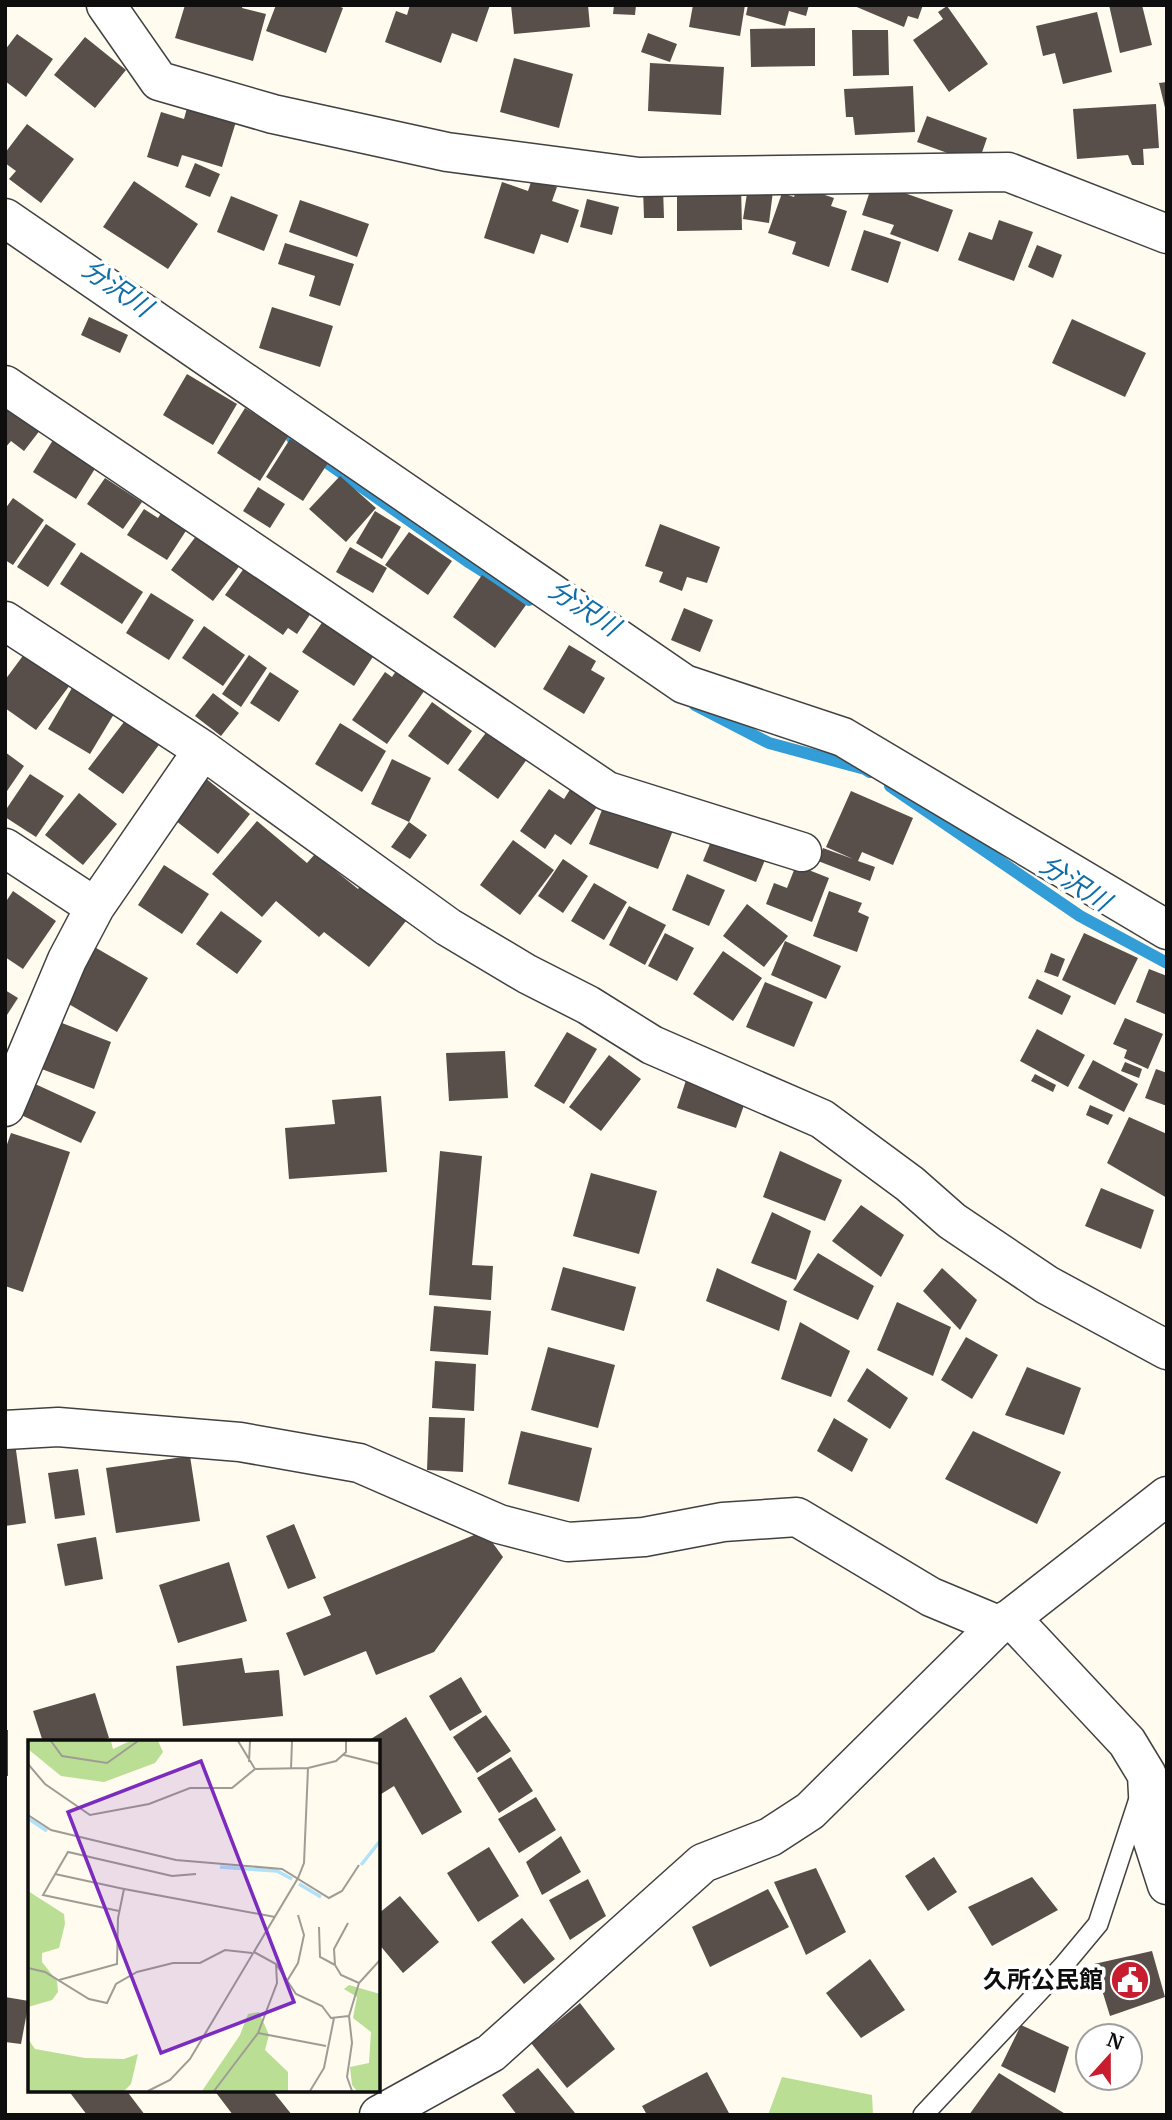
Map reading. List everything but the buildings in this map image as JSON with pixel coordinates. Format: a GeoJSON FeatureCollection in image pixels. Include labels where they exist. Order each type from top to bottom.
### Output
{"type":"FeatureCollection","features":[{"type":"Feature","properties":{"kind":"street"},"geometry":{"type":"LineString","coordinates":[[106,5],[159,81],[273,114],[433,149],[639,177],[1008,172],[1167,234]]}},
{"type":"Feature","properties":{"kind":"street"},"geometry":{"type":"LineString","coordinates":[[5,218],[684,684],[843,737],[1167,930]]}},
{"type":"Feature","properties":{"kind":"street"},"geometry":{"type":"LineString","coordinates":[[5,385],[607,791],[802,852]]}},
{"type":"Feature","properties":{"kind":"street"},"geometry":{"type":"LineString","coordinates":[[5,621],[203,750],[448,927],[527,974],[588,1005],[652,1045],[822,1119],[910,1184],[952,1221],[1036,1278],[1167,1350]]}},
{"type":"Feature","properties":{"kind":"street"},"geometry":{"type":"LineString","coordinates":[[5,1107],[67,960],[96,907],[203,750]]}},
{"type":"Feature","properties":{"kind":"street"},"geometry":{"type":"LineString","coordinates":[[5,848],[96,907]]}},
{"type":"Feature","properties":{"kind":"street"},"geometry":{"type":"LineString","coordinates":[[5,1430],[58,1427],[240,1442],[359,1462],[499,1524],[568,1542],[644,1537],[723,1522],[797,1517],[931,1597],[1005,1622],[1127,1742],[1147,1775],[1150,1832],[1167,1885]]}},
{"type":"Feature","properties":{"kind":"street"},"geometry":{"type":"LineString","coordinates":[[379,2115],[491,2053],[703,1863],[770,1837],[810,1811],[1005,1622],[1167,1496]]}},
{"type":"Feature","properties":{"kind":"lane"},"geometry":{"type":"LineString","coordinates":[[923,2115],[1063,1966],[1098,1924],[1147,1775]]}},
{"type":"Feature","properties":{"kind":"green space"},"geometry":{"type":"Polygon","coordinates":[[[782,2077],[872,2095],[873,2115],[768,2115],[782,2077]]]}},
{"type":"Feature","properties":{"kind":"waterway","name":"分沢川"},"geometry":{"type":"LineString","coordinates":[[292,438],[470,563],[529,600]]}},
{"type":"Feature","properties":{"kind":"waterway","name":"分沢川"},"geometry":{"type":"LineString","coordinates":[[695,705],[769,743],[870,772]]}},
{"type":"Feature","properties":{"kind":"waterway","name":"分沢川"},"geometry":{"type":"LineString","coordinates":[[890,786],[1080,916],[1167,963]]}},
{"type":"Feature","properties":{"kind":"place","name":"久所公民館"},"geometry":{"type":"Point","coordinates":[1130,1980]}}]}
